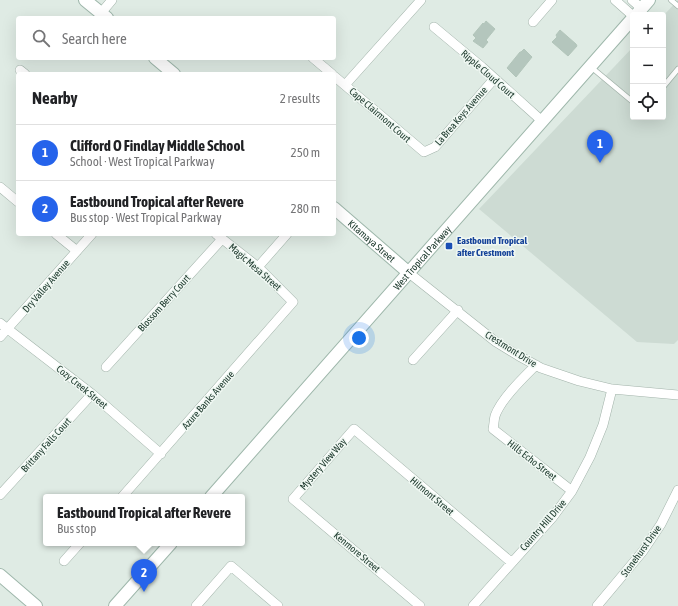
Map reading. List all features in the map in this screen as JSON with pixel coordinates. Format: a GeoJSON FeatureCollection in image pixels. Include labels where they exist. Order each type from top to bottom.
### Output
{"type":"FeatureCollection","features":[{"type":"Feature","properties":{"kind":"main road"},"geometry":{"type":"LineString","coordinates":[[86,0],[104,16]]}},
{"type":"Feature","properties":{"kind":"main road","name":"West Tropical Parkway"},"geometry":{"type":"LineString","coordinates":[[214,494],[630,22]]}},
{"type":"Feature","properties":{"kind":"main road"},"geometry":{"type":"LineString","coordinates":[[157,60],[172,72]]}},
{"type":"Feature","properties":{"kind":"main road","name":"Kitamaya Street"},"geometry":{"type":"LineString","coordinates":[[336,210],[410,273]]}},
{"type":"Feature","properties":{"kind":"main road"},"geometry":{"type":"LineString","coordinates":[[115,606],[167,546]]}},
{"type":"Feature","properties":{"kind":"main road"},"geometry":{"type":"LineString","coordinates":[[0,575],[36,606]]}},
{"type":"Feature","properties":{"kind":"street"},"geometry":{"type":"LineString","coordinates":[[104,16],[112,0]]}},
{"type":"Feature","properties":{"kind":"street"},"geometry":{"type":"LineString","coordinates":[[345,85],[420,0]]}},
{"type":"Feature","properties":{"kind":"street"},"geometry":{"type":"LineString","coordinates":[[533,22],[552,0]]}},
{"type":"Feature","properties":{"kind":"street"},"geometry":{"type":"LineString","coordinates":[[615,0],[639,12]]}},
{"type":"Feature","properties":{"kind":"street"},"geometry":{"type":"LineString","coordinates":[[632,0],[639,12]]}},
{"type":"Feature","properties":{"kind":"street","name":"Ripple Cloud Court"},"geometry":{"type":"LineString","coordinates":[[434,27],[542,121]]}},
{"type":"Feature","properties":{"kind":"street","name":"Cape Clairmont Court"},"geometry":{"type":"LineString","coordinates":[[315,60],[329,72]]}},
{"type":"Feature","properties":{"kind":"street","name":"Cape Clairmont Court"},"geometry":{"type":"LineString","coordinates":[[336,78],[418,148],[424,152],[427,151]]}},
{"type":"Feature","properties":{"kind":"street","name":"La Brea Keys Avenue"},"geometry":{"type":"LineString","coordinates":[[427,151],[435,147],[494,79]]}},
{"type":"Feature","properties":{"kind":"street"},"geometry":{"type":"LineString","coordinates":[[0,187],[16,200]]}},
{"type":"Feature","properties":{"kind":"street"},"geometry":{"type":"LineString","coordinates":[[58,236],[77,251]]}},
{"type":"Feature","properties":{"kind":"street","name":"Dry Valley Avenue"},"geometry":{"type":"LineString","coordinates":[[0,337],[90,236]]}},
{"type":"Feature","properties":{"kind":"street","name":"Magic Mesa Street"},"geometry":{"type":"LineString","coordinates":[[219,236],[258,267],[293,302]]}},
{"type":"Feature","properties":{"kind":"street","name":"Blossom Berry Court"},"geometry":{"type":"LineString","coordinates":[[106,367],[219,236]]}},
{"type":"Feature","properties":{"kind":"street"},"geometry":{"type":"LineString","coordinates":[[258,267],[284,236]]}},
{"type":"Feature","properties":{"kind":"street","name":"Crestmont Drive"},"geometry":{"type":"LineString","coordinates":[[410,273],[496,342],[536,365],[579,381],[612,389],[678,395]]}},
{"type":"Feature","properties":{"kind":"street","name":"Azure Banks Avenue"},"geometry":{"type":"LineString","coordinates":[[125,494],[293,302]]}},
{"type":"Feature","properties":{"kind":"street"},"geometry":{"type":"LineString","coordinates":[[413,360],[458,310]]}},
{"type":"Feature","properties":{"kind":"street","name":"Cozy Creek Street"},"geometry":{"type":"LineString","coordinates":[[0,323],[92,394],[161,454]]}},
{"type":"Feature","properties":{"kind":"street","name":"Hills Echo Street"},"geometry":{"type":"LineString","coordinates":[[536,365],[522,378],[502,404],[495,415],[493,429],[572,491]]}},
{"type":"Feature","properties":{"kind":"street","name":"Country Hill Drive"},"geometry":{"type":"LineString","coordinates":[[473,606],[552,518],[572,491],[590,457],[603,425],[612,389]]}},
{"type":"Feature","properties":{"kind":"street","name":"Brittany Falls Court"},"geometry":{"type":"LineString","coordinates":[[0,495],[92,394]]}},
{"type":"Feature","properties":{"kind":"street","name":"Mystery View Way"},"geometry":{"type":"LineString","coordinates":[[293,499],[354,429]]}},
{"type":"Feature","properties":{"kind":"street","name":"Hilmont Street"},"geometry":{"type":"LineString","coordinates":[[354,429],[511,562]]}},
{"type":"Feature","properties":{"kind":"street","name":"Stonehurst Drive"},"geometry":{"type":"LineString","coordinates":[[596,606],[643,551],[661,524],[678,490]]}},
{"type":"Feature","properties":{"kind":"street","name":"Kenmore Street"},"geometry":{"type":"LineString","coordinates":[[293,499],[420,606]]}},
{"type":"Feature","properties":{"kind":"street"},"geometry":{"type":"LineString","coordinates":[[64,561],[77,546]]}},
{"type":"Feature","properties":{"kind":"street"},"geometry":{"type":"LineString","coordinates":[[196,606],[231,566],[278,606]]}},
{"type":"Feature","properties":{"kind":"lane"},"geometry":{"type":"LineString","coordinates":[[670,0],[678,6]]}},
{"type":"Feature","properties":{"kind":"lane"},"geometry":{"type":"LineString","coordinates":[[590,67],[630,100]]}},
{"type":"Feature","properties":{"kind":"lane"},"geometry":{"type":"LineString","coordinates":[[666,84],[678,69]]}},
{"type":"Feature","properties":{"kind":"shaded area"},"geometry":{"type":"Polygon","coordinates":[[[678,0],[678,340],[674,344],[637,342],[479,209],[630,50],[630,120],[666,120],[666,13],[678,0]]]}},
{"type":"Feature","properties":{"kind":"building"},"geometry":{"type":"Polygon","coordinates":[[[486,21],[495,29],[486,40],[488,42],[483,48],[473,41],[476,38],[473,35],[486,21]]]}},
{"type":"Feature","properties":{"kind":"building"},"geometry":{"type":"Polygon","coordinates":[[[560,30],[577,46],[568,56],[552,42],[557,37],[556,35],[560,30]]]}},
{"type":"Feature","properties":{"kind":"building"},"geometry":{"type":"Polygon","coordinates":[[[524,49],[532,57],[516,77],[507,68],[524,49]]]}},
{"type":"Feature","properties":{"kind":"place","name":"Clifford O Findlay Middle School"},"geometry":{"type":"Point","coordinates":[600,163]}},
{"type":"Feature","properties":{"kind":"place","name":"Eastbound Tropical after Crestmont"},"geometry":{"type":"Point","coordinates":[449,246]}},
{"type":"Feature","properties":{"kind":"place","name":"Eastbound Tropical after Revere"},"geometry":{"type":"Point","coordinates":[144,592]}}]}
